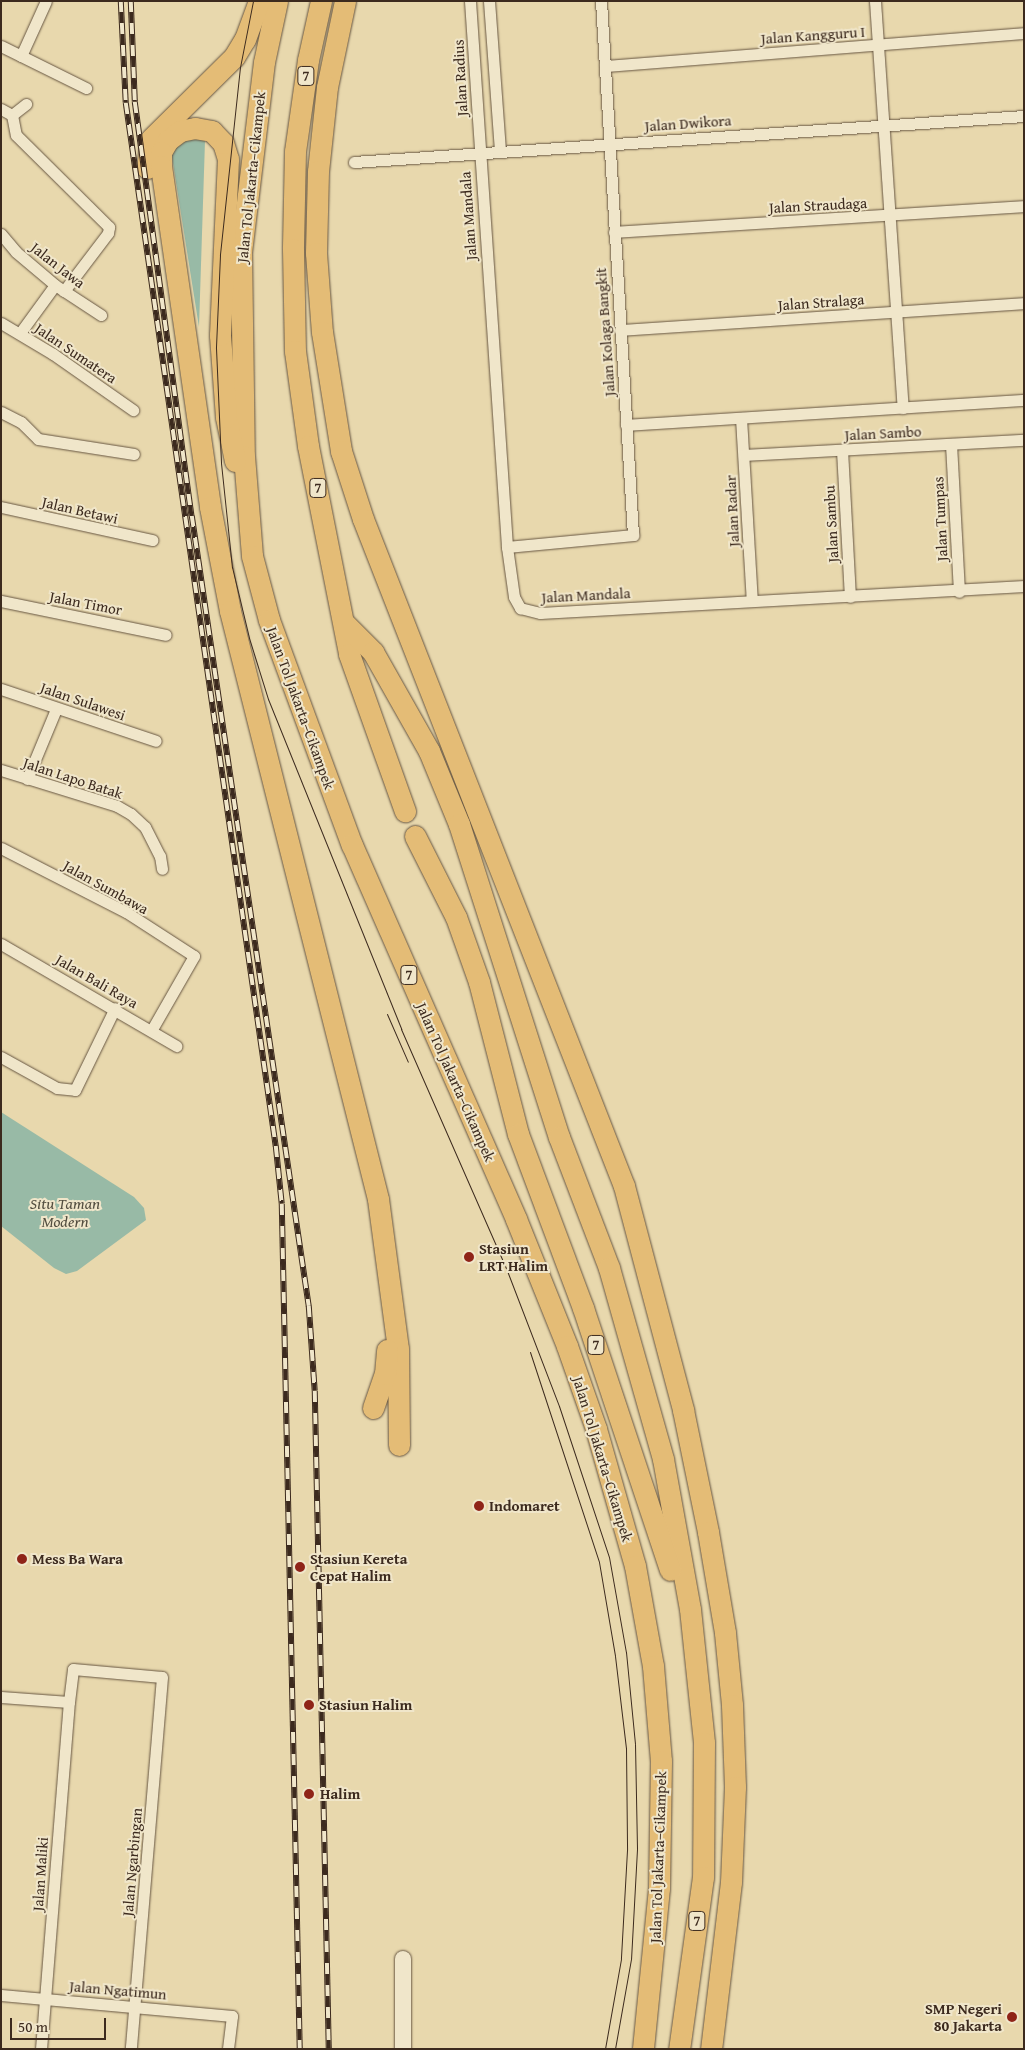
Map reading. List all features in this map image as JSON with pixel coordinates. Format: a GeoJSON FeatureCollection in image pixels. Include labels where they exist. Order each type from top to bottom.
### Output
{"type":"FeatureCollection","features":[{"type":"Feature","properties":{"kind":"highway"},"geometry":{"type":"LineString","coordinates":[[259,1],[245,40],[234,57],[151,140],[146,168],[195,501],[214,606],[373,1246],[387,1348],[385,1374],[374,1408]]}},
{"type":"Feature","properties":{"kind":"highway","name":"Jalan Tol Jakarta–Cikampek"},"geometry":{"type":"LineString","coordinates":[[277,1],[264,62],[241,251],[244,456],[252,548],[269,620],[313,746],[352,845],[548,1296],[609,1470],[642,1595],[654,1666],[662,1814],[656,1935],[643,2049]]}},
{"type":"Feature","properties":{"kind":"highway","name":"7"},"geometry":{"type":"LineString","coordinates":[[321,1],[308,60],[295,151],[292,249],[295,351],[308,446],[345,624],[349,654],[405,811]]}},
{"type":"Feature","properties":{"kind":"highway"},"geometry":{"type":"LineString","coordinates":[[345,1],[326,97],[318,171],[316,252],[323,340],[342,450],[363,519],[624,1186],[683,1410],[708,1532],[725,1633],[735,1787],[730,1882],[711,2049]]}},
{"type":"Feature","properties":{"kind":"highway"},"geometry":{"type":"LineString","coordinates":[[252,548],[226,418],[222,379],[220,336],[228,159],[223,143],[212,131],[195,128],[180,130],[168,140],[161,152],[161,166],[209,498],[230,611],[378,1199],[398,1348],[399,1445]]}},
{"type":"Feature","properties":{"kind":"highway","name":"Jalan Tol Jakarta–Cikampek"},"geometry":{"type":"LineString","coordinates":[[345,624],[378,660],[430,751],[459,824],[559,1137],[610,1268],[663,1459],[690,1609],[704,1743],[703,1877],[679,2049]]}},
{"type":"Feature","properties":{"kind":"highway","name":"Jalan Tol Jakarta–Cikampek"},"geometry":{"type":"LineString","coordinates":[[415,836],[456,917],[479,982],[518,1134],[586,1317],[692,1634]]}},
{"type":"Feature","properties":{"kind":"highway"},"geometry":{"type":"LineString","coordinates":[[630,2049],[656,1935]]}},
{"type":"Feature","properties":{"kind":"street"},"geometry":{"type":"LineString","coordinates":[[21,56],[46,1]]}},
{"type":"Feature","properties":{"kind":"street","name":"Jalan Radius"},"geometry":{"type":"LineString","coordinates":[[470,1],[475,53],[479,153]]}},
{"type":"Feature","properties":{"kind":"street"},"geometry":{"type":"LineString","coordinates":[[489,1],[500,151]]}},
{"type":"Feature","properties":{"kind":"street","name":"Jalan Kolaga Bangkit"},"geometry":{"type":"LineString","coordinates":[[507,547],[633,535],[608,143],[602,1]]}},
{"type":"Feature","properties":{"kind":"street"},"geometry":{"type":"LineString","coordinates":[[876,1],[903,408]]}},
{"type":"Feature","properties":{"kind":"street","name":"Jalan Kangguru I"},"geometry":{"type":"LineString","coordinates":[[605,66],[1024,33]]}},
{"type":"Feature","properties":{"kind":"street"},"geometry":{"type":"LineString","coordinates":[[1,46],[86,88]]}},
{"type":"Feature","properties":{"kind":"street"},"geometry":{"type":"LineString","coordinates":[[475,53],[493,52]]}},
{"type":"Feature","properties":{"kind":"street"},"geometry":{"type":"LineString","coordinates":[[12,115],[26,104]]}},
{"type":"Feature","properties":{"kind":"street"},"geometry":{"type":"LineString","coordinates":[[1,109],[12,115]]}},
{"type":"Feature","properties":{"kind":"street"},"geometry":{"type":"LineString","coordinates":[[12,115],[16,135],[109,226],[108,233],[20,333]]}},
{"type":"Feature","properties":{"kind":"street","name":"Jalan Dwikora"},"geometry":{"type":"LineString","coordinates":[[354,162],[883,124],[1024,116]]}},
{"type":"Feature","properties":{"kind":"street","name":"Jalan Mandala"},"geometry":{"type":"LineString","coordinates":[[479,153],[507,547],[516,603],[533,613],[959,592],[1024,586]]}},
{"type":"Feature","properties":{"kind":"street","name":"Jalan Straudaga"},"geometry":{"type":"LineString","coordinates":[[614,232],[1024,206]]}},
{"type":"Feature","properties":{"kind":"street","name":"Jalan Jawa"},"geometry":{"type":"LineString","coordinates":[[1,234],[16,252],[60,288],[101,315]]}},
{"type":"Feature","properties":{"kind":"street","name":"Jalan Stralaga"},"geometry":{"type":"LineString","coordinates":[[620,330],[1024,303]]}},
{"type":"Feature","properties":{"kind":"street","name":"Jalan Sumatera"},"geometry":{"type":"LineString","coordinates":[[1,323],[20,333],[133,410]]}},
{"type":"Feature","properties":{"kind":"street"},"geometry":{"type":"LineString","coordinates":[[626,426],[1024,400]]}},
{"type":"Feature","properties":{"kind":"street"},"geometry":{"type":"LineString","coordinates":[[1,412],[22,422],[38,439],[134,454]]}},
{"type":"Feature","properties":{"kind":"street","name":"Jalan Radar"},"geometry":{"type":"LineString","coordinates":[[741,418],[752,601]]}},
{"type":"Feature","properties":{"kind":"street","name":"Jalan Sambo"},"geometry":{"type":"LineString","coordinates":[[744,455],[1024,440]]}},
{"type":"Feature","properties":{"kind":"street","name":"Jalan Tumpas"},"geometry":{"type":"LineString","coordinates":[[951,444],[959,592]]}},
{"type":"Feature","properties":{"kind":"street","name":"Jalan Sambu"},"geometry":{"type":"LineString","coordinates":[[842,450],[850,597]]}},
{"type":"Feature","properties":{"kind":"street","name":"Jalan Betawi"},"geometry":{"type":"LineString","coordinates":[[1,507],[152,540]]}},
{"type":"Feature","properties":{"kind":"street","name":"Jalan Timor"},"geometry":{"type":"LineString","coordinates":[[1,601],[166,635]]}},
{"type":"Feature","properties":{"kind":"street","name":"Jalan Sulawesi"},"geometry":{"type":"LineString","coordinates":[[1,688],[56,709],[156,741]]}},
{"type":"Feature","properties":{"kind":"street"},"geometry":{"type":"LineString","coordinates":[[28,779],[56,709]]}},
{"type":"Feature","properties":{"kind":"street","name":"Jalan Lapo Batak"},"geometry":{"type":"LineString","coordinates":[[1,770],[117,806],[131,814],[145,827],[160,856],[162,869]]}},
{"type":"Feature","properties":{"kind":"street","name":"Jalan Sumbawa"},"geometry":{"type":"LineString","coordinates":[[1,848],[126,912],[194,956],[152,1031]]}},
{"type":"Feature","properties":{"kind":"street","name":"Jalan Bali Raya"},"geometry":{"type":"LineString","coordinates":[[1,944],[115,1008],[176,1046]]}},
{"type":"Feature","properties":{"kind":"street"},"geometry":{"type":"LineString","coordinates":[[1,1057],[57,1088],[75,1090],[115,1008]]}},
{"type":"Feature","properties":{"kind":"street","name":"Jalan Maliki"},"geometry":{"type":"LineString","coordinates":[[41,2049],[73,1670],[162,1677]]}},
{"type":"Feature","properties":{"kind":"street","name":"Jalan Ngarbingan"},"geometry":{"type":"LineString","coordinates":[[131,2049],[162,1677]]}},
{"type":"Feature","properties":{"kind":"street"},"geometry":{"type":"LineString","coordinates":[[1,1697],[69,1702]]}},
{"type":"Feature","properties":{"kind":"street"},"geometry":{"type":"LineString","coordinates":[[403,1959],[403,2049]]}},
{"type":"Feature","properties":{"kind":"street","name":"Jalan Ngatimun"},"geometry":{"type":"LineString","coordinates":[[1,1995],[232,2016],[228,2049]]}},
{"type":"Feature","properties":{"kind":"water"},"geometry":{"type":"Polygon","coordinates":[[[200,136],[205,141],[199,327],[171,151],[175,141],[200,136]]]}},
{"type":"Feature","properties":{"kind":"water","name":"Situ Taman Modern"},"geometry":{"type":"Polygon","coordinates":[[[1,1112],[134,1197],[144,1208],[146,1220],[77,1271],[66,1274],[54,1268],[1,1226],[1,1112]]]}},
{"type":"Feature","properties":{"kind":"tram line"},"geometry":{"type":"LineString","coordinates":[[253,1],[240,67],[220,255],[216,348],[221,463],[232,567],[249,638],[268,699],[401,1029],[506,1268],[559,1406],[609,1557],[626,1652],[635,1744],[637,1849],[631,1959],[615,2049]]}},
{"type":"Feature","properties":{"kind":"tram line"},"geometry":{"type":"LineString","coordinates":[[387,1014],[408,1062]]}},
{"type":"Feature","properties":{"kind":"tram line"},"geometry":{"type":"LineString","coordinates":[[530,1352],[599,1562],[615,1656],[626,1748],[627,1850],[621,1959],[605,2049]]}},
{"type":"Feature","properties":{"kind":"railway"},"geometry":{"type":"LineString","coordinates":[[121,1],[126,103],[276,1146],[282,1204],[300,2049]]}},
{"type":"Feature","properties":{"kind":"railway"},"geometry":{"type":"LineString","coordinates":[[131,1],[135,102],[192,516],[309,1306],[315,1391],[329,2049]]}},
{"type":"Feature","properties":{"kind":"place","name":"Stasiun LRT Halim"},"geometry":{"type":"Point","coordinates":[469,1257]}},
{"type":"Feature","properties":{"kind":"place","name":"Indomaret"},"geometry":{"type":"Point","coordinates":[479,1506]}},
{"type":"Feature","properties":{"kind":"place","name":"Mess Ba Wara"},"geometry":{"type":"Point","coordinates":[22,1559]}},
{"type":"Feature","properties":{"kind":"place","name":"Stasiun Kereta Cepat Halim"},"geometry":{"type":"Point","coordinates":[300,1567]}},
{"type":"Feature","properties":{"kind":"place","name":"Stasiun Halim"},"geometry":{"type":"Point","coordinates":[309,1705]}},
{"type":"Feature","properties":{"kind":"place","name":"Halim"},"geometry":{"type":"Point","coordinates":[309,1794]}},
{"type":"Feature","properties":{"kind":"place","name":"SMP Negeri 80 Jakarta"},"geometry":{"type":"Point","coordinates":[1012,2017]}}]}
